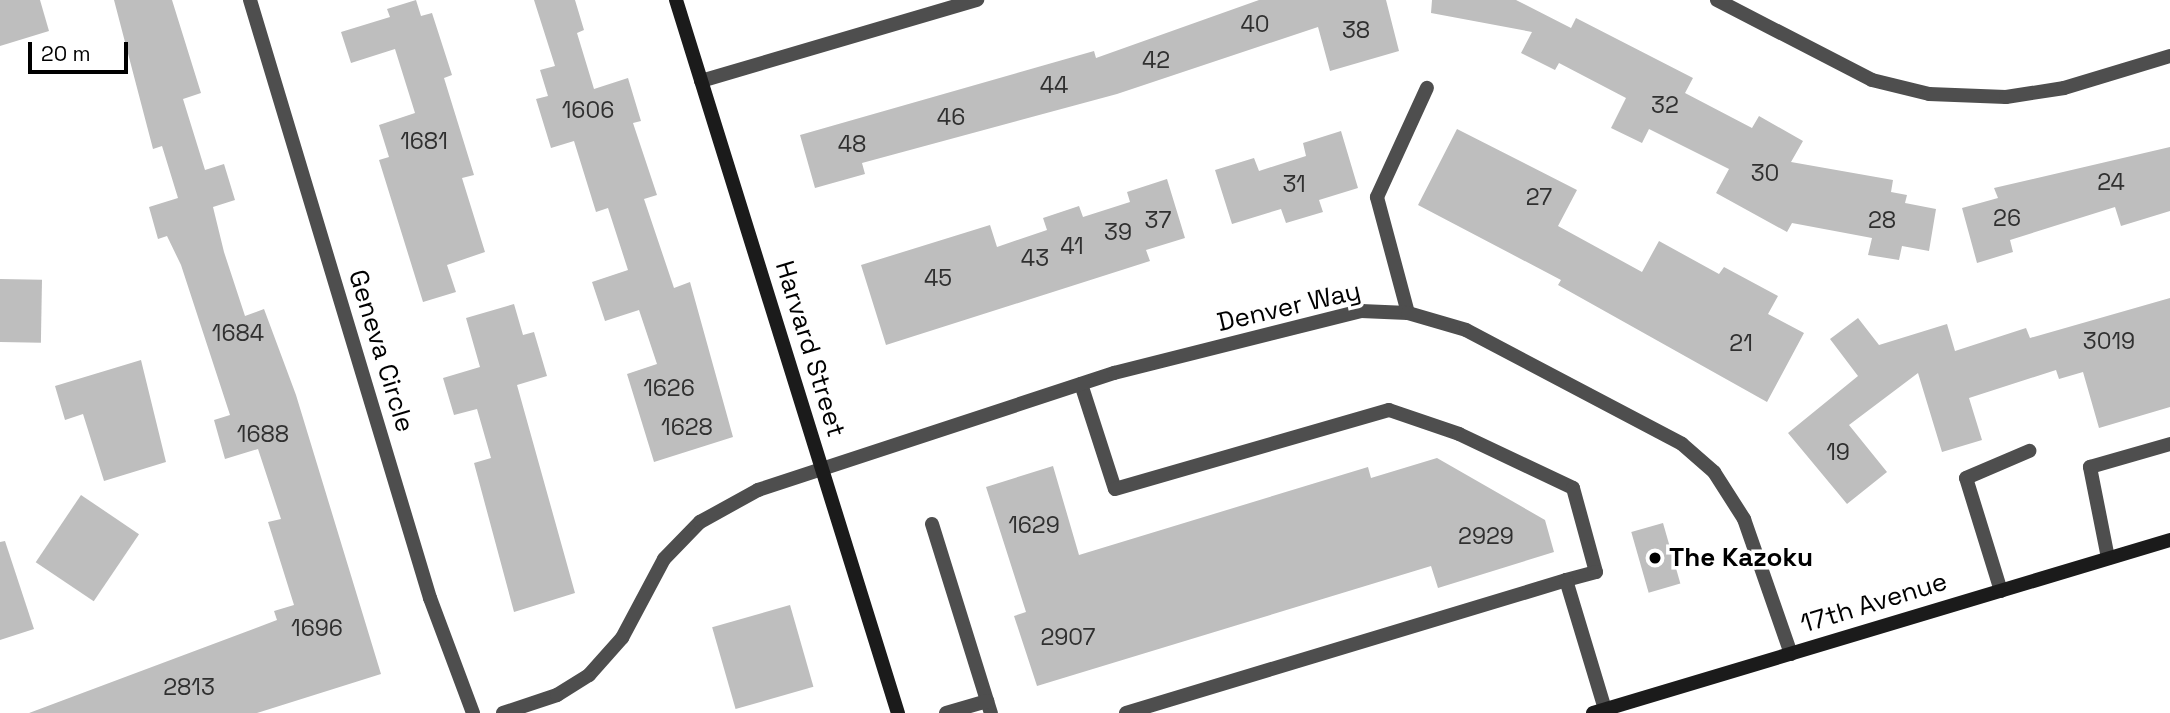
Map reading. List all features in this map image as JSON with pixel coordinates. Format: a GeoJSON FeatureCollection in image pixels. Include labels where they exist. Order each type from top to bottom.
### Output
{"type":"FeatureCollection","features":[{"type":"Feature","properties":{"kind":"street","name":"Geneva Circle"},"geometry":{"type":"LineString","coordinates":[[250,0],[430,598],[473,713]]}},
{"type":"Feature","properties":{"kind":"street","name":"Harvard Street"},"geometry":{"type":"LineString","coordinates":[[676,0],[898,713]]}},
{"type":"Feature","properties":{"kind":"street"},"geometry":{"type":"LineString","coordinates":[[701,82],[976,0]]}},
{"type":"Feature","properties":{"kind":"street"},"geometry":{"type":"LineString","coordinates":[[1717,0],[1872,80],[1929,94],[2006,97],[2064,88],[2170,56]]}},
{"type":"Feature","properties":{"kind":"street"},"geometry":{"type":"LineString","coordinates":[[1408,313],[1377,197],[1427,88]]}},
{"type":"Feature","properties":{"kind":"street","name":"Denver Way"},"geometry":{"type":"LineString","coordinates":[[503,713],[557,695],[589,675],[622,638],[664,559],[700,522],[758,490],[1081,384],[1361,311],[1408,313],[1466,330],[1682,444],[1714,472],[1744,519],[1791,654]]}},
{"type":"Feature","properties":{"kind":"street"},"geometry":{"type":"LineString","coordinates":[[1081,384],[1115,489],[1389,410],[1459,434],[1573,488],[1596,572],[1132,712]]}},
{"type":"Feature","properties":{"kind":"street"},"geometry":{"type":"LineString","coordinates":[[2108,558],[2090,467],[2170,444]]}},
{"type":"Feature","properties":{"kind":"street"},"geometry":{"type":"LineString","coordinates":[[2001,591],[1966,478],[2029,451]]}},
{"type":"Feature","properties":{"kind":"street"},"geometry":{"type":"LineString","coordinates":[[932,524],[989,707],[946,713]]}},
{"type":"Feature","properties":{"kind":"street","name":"17th Avenue"},"geometry":{"type":"LineString","coordinates":[[1599,711],[2170,540]]}},
{"type":"Feature","properties":{"kind":"street"},"geometry":{"type":"LineString","coordinates":[[1566,580],[1599,711]]}},
{"type":"Feature","properties":{"kind":"building"},"geometry":{"type":"Polygon","coordinates":[[[0,0],[40,0],[49,31],[0,46],[0,0]]]}},
{"type":"Feature","properties":{"kind":"building"},"geometry":{"type":"Polygon","coordinates":[[[114,0],[172,0],[201,93],[183,99],[205,170],[224,164],[235,200],[213,207],[224,252],[245,316],[264,309],[296,395],[381,674],[257,713],[29,713],[277,620],[274,611],[294,605],[268,522],[281,519],[258,449],[225,459],[214,420],[230,415],[181,265],[167,236],[158,239],[149,207],[178,198],[162,146],[153,149],[114,0]]]}},
{"type":"Feature","properties":{"kind":"building"},"geometry":{"type":"Polygon","coordinates":[[[416,0],[421,16],[432,13],[452,75],[444,78],[474,175],[462,178],[485,252],[447,265],[456,292],[423,302],[379,160],[389,157],[379,125],[415,113],[395,49],[351,63],[341,32],[390,17],[387,9],[416,0]]]}},
{"type":"Feature","properties":{"kind":"building"},"geometry":{"type":"Polygon","coordinates":[[[534,0],[575,0],[584,30],[577,33],[594,89],[628,78],[641,121],[633,123],[657,195],[644,199],[674,288],[690,282],[733,437],[654,462],[627,374],[657,364],[639,310],[605,321],[592,282],[628,270],[608,208],[596,212],[574,141],[551,148],[536,99],[548,96],[540,70],[555,66],[534,0]]]}},
{"type":"Feature","properties":{"kind":"building"},"geometry":{"type":"Polygon","coordinates":[[[1259,0],[1386,0],[1399,51],[1330,71],[1318,27],[1117,94],[862,163],[865,174],[815,188],[800,135],[1094,51],[1096,58],[1259,0]]]}},
{"type":"Feature","properties":{"kind":"building"},"geometry":{"type":"Polygon","coordinates":[[[1432,0],[1516,0],[1571,28],[1576,18],[1693,78],[1685,93],[1752,128],[1759,116],[1803,141],[1791,162],[1893,180],[1891,192],[1907,195],[1905,203],[1936,209],[1929,251],[1902,246],[1899,260],[1868,255],[1872,238],[1792,223],[1787,232],[1716,193],[1729,169],[1649,129],[1642,143],[1611,128],[1626,98],[1559,63],[1555,70],[1521,53],[1532,32],[1431,13],[1432,0]]]}},
{"type":"Feature","properties":{"kind":"building"},"geometry":{"type":"Polygon","coordinates":[[[1457,129],[1577,190],[1558,226],[1642,272],[1659,241],[1719,274],[1724,267],[1778,296],[1768,314],[1804,333],[1767,402],[1558,285],[1561,280],[1418,205],[1457,129]]]}},
{"type":"Feature","properties":{"kind":"building"},"geometry":{"type":"Polygon","coordinates":[[[1341,131],[1358,188],[1319,200],[1323,212],[1286,223],[1281,209],[1232,224],[1215,170],[1254,158],[1259,171],[1306,156],[1303,143],[1341,131]]]}},
{"type":"Feature","properties":{"kind":"building"},"geometry":{"type":"Polygon","coordinates":[[[2170,147],[2170,211],[2121,226],[2115,207],[2010,240],[2013,252],[1977,263],[1962,208],[1998,198],[1994,188],[2170,147]]]}},
{"type":"Feature","properties":{"kind":"building"},"geometry":{"type":"Polygon","coordinates":[[[1167,179],[1185,238],[1146,250],[1150,261],[886,345],[861,265],[990,225],[997,247],[1047,230],[1043,218],[1079,206],[1083,217],[1130,202],[1127,192],[1167,179]]]}},
{"type":"Feature","properties":{"kind":"building"},"geometry":{"type":"Polygon","coordinates":[[[0,279],[42,280],[41,343],[0,342],[0,279]]]}},
{"type":"Feature","properties":{"kind":"building"},"geometry":{"type":"Polygon","coordinates":[[[2170,298],[2170,407],[2099,428],[2083,372],[2059,379],[2056,370],[1969,398],[1982,440],[1942,452],[1918,373],[1849,425],[1887,472],[1847,504],[1788,433],[1858,376],[1830,339],[1858,318],[1879,345],[1947,324],[1955,351],[2026,328],[2030,338],[2170,298]]]}},
{"type":"Feature","properties":{"kind":"building"},"geometry":{"type":"Polygon","coordinates":[[[514,304],[523,335],[534,332],[547,376],[517,385],[575,593],[514,612],[474,463],[491,458],[477,409],[454,415],[443,378],[480,367],[466,318],[514,304]]]}},
{"type":"Feature","properties":{"kind":"building"},"geometry":{"type":"Polygon","coordinates":[[[141,360],[166,462],[104,481],[83,414],[65,420],[55,386],[141,360]]]}},
{"type":"Feature","properties":{"kind":"building"},"geometry":{"type":"Polygon","coordinates":[[[1437,458],[1545,520],[1554,552],[1438,588],[1431,566],[1037,686],[1014,616],[1026,612],[986,487],[1053,466],[1079,555],[1368,467],[1371,478],[1437,458]]]}},
{"type":"Feature","properties":{"kind":"building"},"geometry":{"type":"Polygon","coordinates":[[[81,495],[139,534],[94,601],[36,562],[81,495]]]}},
{"type":"Feature","properties":{"kind":"building","name":"The Kazoku"},"geometry":{"type":"Polygon","coordinates":[[[1663,523],[1680,584],[1649,593],[1631,532],[1663,523]]]}},
{"type":"Feature","properties":{"kind":"building"},"geometry":{"type":"Polygon","coordinates":[[[5,541],[34,629],[0,640],[0,542],[5,541]]]}},
{"type":"Feature","properties":{"kind":"building"},"geometry":{"type":"Polygon","coordinates":[[[790,605],[813,687],[736,709],[712,627],[790,605]]]}},
{"type":"Feature","properties":{"kind":"place","name":"The Kazoku"},"geometry":{"type":"Point","coordinates":[1655,558]}}]}
